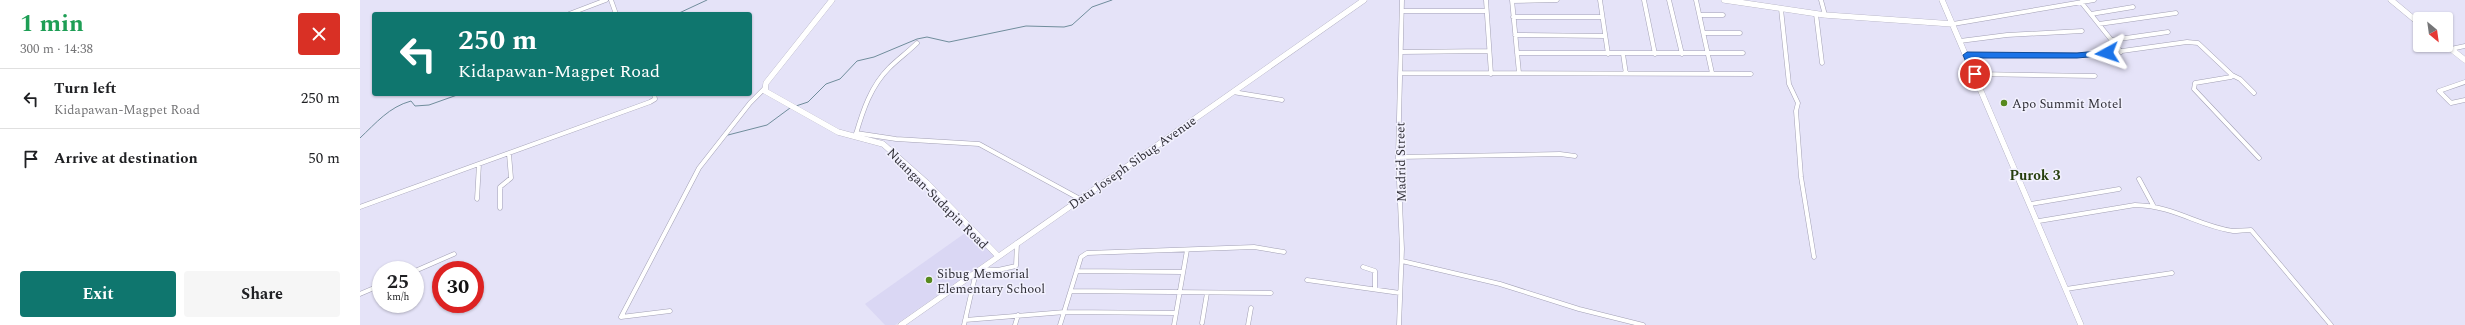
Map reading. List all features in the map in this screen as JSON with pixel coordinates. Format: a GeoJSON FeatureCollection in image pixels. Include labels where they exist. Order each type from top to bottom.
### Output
{"type":"FeatureCollection","features":[{"type":"Feature","properties":{"kind":"main road"},"geometry":{"type":"LineString","coordinates":[[764,89],[832,0]]}},
{"type":"Feature","properties":{"kind":"main road","name":"Datu Joseph Sibug Avenue"},"geometry":{"type":"LineString","coordinates":[[901,325],[1364,0]]}},
{"type":"Feature","properties":{"kind":"main road"},"geometry":{"type":"LineString","coordinates":[[1724,0],[1824,15],[1953,24]]}},
{"type":"Feature","properties":{"kind":"main road"},"geometry":{"type":"LineString","coordinates":[[1942,0],[2039,221],[2081,325]]}},
{"type":"Feature","properties":{"kind":"main road"},"geometry":{"type":"LineString","coordinates":[[2391,0],[2413,18]]}},
{"type":"Feature","properties":{"kind":"main road"},"geometry":{"type":"LineString","coordinates":[[2453,51],[2465,60]]}},
{"type":"Feature","properties":{"kind":"main road","name":"Nuangan-Sudapin Road"},"geometry":{"type":"LineString","coordinates":[[764,89],[775,98],[831,129],[879,142],[893,152],[927,183],[998,256]]}},
{"type":"Feature","properties":{"kind":"street"},"geometry":{"type":"LineString","coordinates":[[574,12],[606,0]]}},
{"type":"Feature","properties":{"kind":"street"},"geometry":{"type":"LineString","coordinates":[[611,0],[615,12]]}},
{"type":"Feature","properties":{"kind":"street","name":"Madrid Street"},"geometry":{"type":"LineString","coordinates":[[1399,325],[1402,261],[1398,157],[1403,11],[1402,0]]}},
{"type":"Feature","properties":{"kind":"street"},"geometry":{"type":"LineString","coordinates":[[1486,0],[1491,74]]}},
{"type":"Feature","properties":{"kind":"street"},"geometry":{"type":"LineString","coordinates":[[1519,73],[1512,0],[1557,0]]}},
{"type":"Feature","properties":{"kind":"street"},"geometry":{"type":"LineString","coordinates":[[1600,0],[1608,54]]}},
{"type":"Feature","properties":{"kind":"street"},"geometry":{"type":"LineString","coordinates":[[1644,0],[1655,54]]}},
{"type":"Feature","properties":{"kind":"street"},"geometry":{"type":"LineString","coordinates":[[1669,0],[1682,54]]}},
{"type":"Feature","properties":{"kind":"street"},"geometry":{"type":"LineString","coordinates":[[1696,0],[1705,33],[1712,73]]}},
{"type":"Feature","properties":{"kind":"street"},"geometry":{"type":"LineString","coordinates":[[1821,0],[1824,15]]}},
{"type":"Feature","properties":{"kind":"street"},"geometry":{"type":"LineString","coordinates":[[1953,24],[2094,0]]}},
{"type":"Feature","properties":{"kind":"street"},"geometry":{"type":"LineString","coordinates":[[2082,2],[2121,52]]}},
{"type":"Feature","properties":{"kind":"street"},"geometry":{"type":"LineString","coordinates":[[2091,14],[2133,7]]}},
{"type":"Feature","properties":{"kind":"street"},"geometry":{"type":"LineString","coordinates":[[1780,9],[1789,84],[1798,102],[1796,111],[1801,177],[1814,257]]}},
{"type":"Feature","properties":{"kind":"street"},"geometry":{"type":"LineString","coordinates":[[1403,11],[1486,11]]}},
{"type":"Feature","properties":{"kind":"street"},"geometry":{"type":"LineString","coordinates":[[2099,24],[2176,13]]}},
{"type":"Feature","properties":{"kind":"street"},"geometry":{"type":"LineString","coordinates":[[1816,14],[1822,63]]}},
{"type":"Feature","properties":{"kind":"street"},"geometry":{"type":"LineString","coordinates":[[1700,15],[1723,15]]}},
{"type":"Feature","properties":{"kind":"street"},"geometry":{"type":"LineString","coordinates":[[1513,17],[1602,17]]}},
{"type":"Feature","properties":{"kind":"street"},"geometry":{"type":"LineString","coordinates":[[1960,41],[2007,35],[2082,30]]}},
{"type":"Feature","properties":{"kind":"street"},"geometry":{"type":"LineString","coordinates":[[2112,40],[2168,32]]}},
{"type":"Feature","properties":{"kind":"street"},"geometry":{"type":"LineString","coordinates":[[1705,33],[1740,33]]}},
{"type":"Feature","properties":{"kind":"street"},"geometry":{"type":"LineString","coordinates":[[1515,35],[1605,36]]}},
{"type":"Feature","properties":{"kind":"street"},"geometry":{"type":"LineString","coordinates":[[1967,55],[2077,55],[2121,52],[2195,42],[2205,48],[2232,75],[2240,79],[2254,93]]}},
{"type":"Feature","properties":{"kind":"street"},"geometry":{"type":"LineString","coordinates":[[917,43],[905,56],[888,68],[877,82],[868,98],[856,135],[979,144],[1080,198]]}},
{"type":"Feature","properties":{"kind":"street"},"geometry":{"type":"LineString","coordinates":[[2453,49],[2465,46]]}},
{"type":"Feature","properties":{"kind":"street"},"geometry":{"type":"LineString","coordinates":[[1401,52],[1489,51]]}},
{"type":"Feature","properties":{"kind":"street"},"geometry":{"type":"LineString","coordinates":[[1517,53],[1743,53]]}},
{"type":"Feature","properties":{"kind":"street"},"geometry":{"type":"LineString","coordinates":[[1623,54],[1626,74]]}},
{"type":"Feature","properties":{"kind":"street"},"geometry":{"type":"LineString","coordinates":[[1400,73],[1751,74]]}},
{"type":"Feature","properties":{"kind":"street"},"geometry":{"type":"LineString","coordinates":[[1975,74],[2095,76]]}},
{"type":"Feature","properties":{"kind":"street"},"geometry":{"type":"LineString","coordinates":[[2232,75],[2231,77],[2197,82],[2193,86],[2259,158]]}},
{"type":"Feature","properties":{"kind":"street"},"geometry":{"type":"LineString","coordinates":[[2465,82],[2439,91],[2443,97],[2451,103],[2465,100]]}},
{"type":"Feature","properties":{"kind":"street"},"geometry":{"type":"LineString","coordinates":[[670,311],[622,317],[699,168],[750,103],[764,89]]}},
{"type":"Feature","properties":{"kind":"street"},"geometry":{"type":"LineString","coordinates":[[1233,92],[1282,100]]}},
{"type":"Feature","properties":{"kind":"street"},"geometry":{"type":"LineString","coordinates":[[360,207],[650,102],[656,98],[655,96]]}},
{"type":"Feature","properties":{"kind":"street"},"geometry":{"type":"LineString","coordinates":[[500,208],[500,187],[511,178],[509,154]]}},
{"type":"Feature","properties":{"kind":"street"},"geometry":{"type":"LineString","coordinates":[[1398,157],[1560,154],[1576,156]]}},
{"type":"Feature","properties":{"kind":"street"},"geometry":{"type":"LineString","coordinates":[[476,199],[479,164]]}},
{"type":"Feature","properties":{"kind":"street"},"geometry":{"type":"LineString","coordinates":[[2139,179],[2153,205]]}},
{"type":"Feature","properties":{"kind":"street"},"geometry":{"type":"LineString","coordinates":[[2031,204],[2119,189]]}},
{"type":"Feature","properties":{"kind":"street"},"geometry":{"type":"LineString","coordinates":[[2039,221],[2135,205],[2153,205],[2182,212],[2231,231],[2248,229],[2254,232],[2330,325]]}},
{"type":"Feature","properties":{"kind":"street"},"geometry":{"type":"LineString","coordinates":[[1017,243],[1016,266],[998,270],[978,270],[965,323],[1018,315],[1065,312],[1175,313]]}},
{"type":"Feature","properties":{"kind":"street"},"geometry":{"type":"LineString","coordinates":[[1060,325],[1081,257],[1087,253],[1254,247],[1284,252]]}},
{"type":"Feature","properties":{"kind":"street"},"geometry":{"type":"LineString","coordinates":[[1174,325],[1178,293],[1187,250]]}},
{"type":"Feature","properties":{"kind":"street"},"geometry":{"type":"LineString","coordinates":[[424,267],[454,254]]}},
{"type":"Feature","properties":{"kind":"street"},"geometry":{"type":"LineString","coordinates":[[1402,261],[1500,284],[1579,309],[1643,325]]}},
{"type":"Feature","properties":{"kind":"street"},"geometry":{"type":"LineString","coordinates":[[1363,267],[1372,268],[1375,271],[1375,289]]}},
{"type":"Feature","properties":{"kind":"street"},"geometry":{"type":"LineString","coordinates":[[1077,271],[1182,272]]}},
{"type":"Feature","properties":{"kind":"street"},"geometry":{"type":"LineString","coordinates":[[2066,289],[2172,273]]}},
{"type":"Feature","properties":{"kind":"street"},"geometry":{"type":"LineString","coordinates":[[1307,280],[1400,293]]}},
{"type":"Feature","properties":{"kind":"street"},"geometry":{"type":"LineString","coordinates":[[360,294],[372,289]]}},
{"type":"Feature","properties":{"kind":"street"},"geometry":{"type":"LineString","coordinates":[[1071,291],[1271,293]]}},
{"type":"Feature","properties":{"kind":"street"},"geometry":{"type":"LineString","coordinates":[[1202,323],[1207,293]]}},
{"type":"Feature","properties":{"kind":"street"},"geometry":{"type":"LineString","coordinates":[[1248,325],[1251,308]]}},
{"type":"Feature","properties":{"kind":"street"},"geometry":{"type":"LineString","coordinates":[[1015,325],[1018,315]]}},
{"type":"Feature","properties":{"kind":"shaded area","name":"Sibug Memorial Elementary School"},"geometry":{"type":"Polygon","coordinates":[[[968,231],[994,256],[895,325],[885,325],[865,304],[968,231]]]}},
{"type":"Feature","properties":{"kind":"waterway"},"geometry":{"type":"LineString","coordinates":[[681,12],[707,0]]}},
{"type":"Feature","properties":{"kind":"waterway"},"geometry":{"type":"LineString","coordinates":[[796,106],[808,102],[826,84],[840,79],[857,61],[874,57],[917,39],[927,37],[949,42],[1026,26],[1064,27],[1072,25],[1092,7],[1112,0]]}},
{"type":"Feature","properties":{"kind":"waterway"},"geometry":{"type":"LineString","coordinates":[[360,138],[383,116],[396,107],[411,101],[415,106],[429,105],[454,96]]}},
{"type":"Feature","properties":{"kind":"waterway"},"geometry":{"type":"LineString","coordinates":[[728,135],[767,125],[790,108]]}},
{"type":"Feature","properties":{"kind":"place","name":"Apo Summit Motel"},"geometry":{"type":"Point","coordinates":[2004,103]}},
{"type":"Feature","properties":{"kind":"place","name":"Sibug Memorial Elementary School"},"geometry":{"type":"Point","coordinates":[929,280]}},
{"type":"Feature","properties":{"kind":"district","name":"Purok 3"},"geometry":{"type":"Point","coordinates":[2035,175]}},
{"type":"Feature","properties":{"kind":"route"},"geometry":{"type":"LineString","coordinates":[[1975,74],[1967,55],[2093,55],[2107,53]]}}]}
